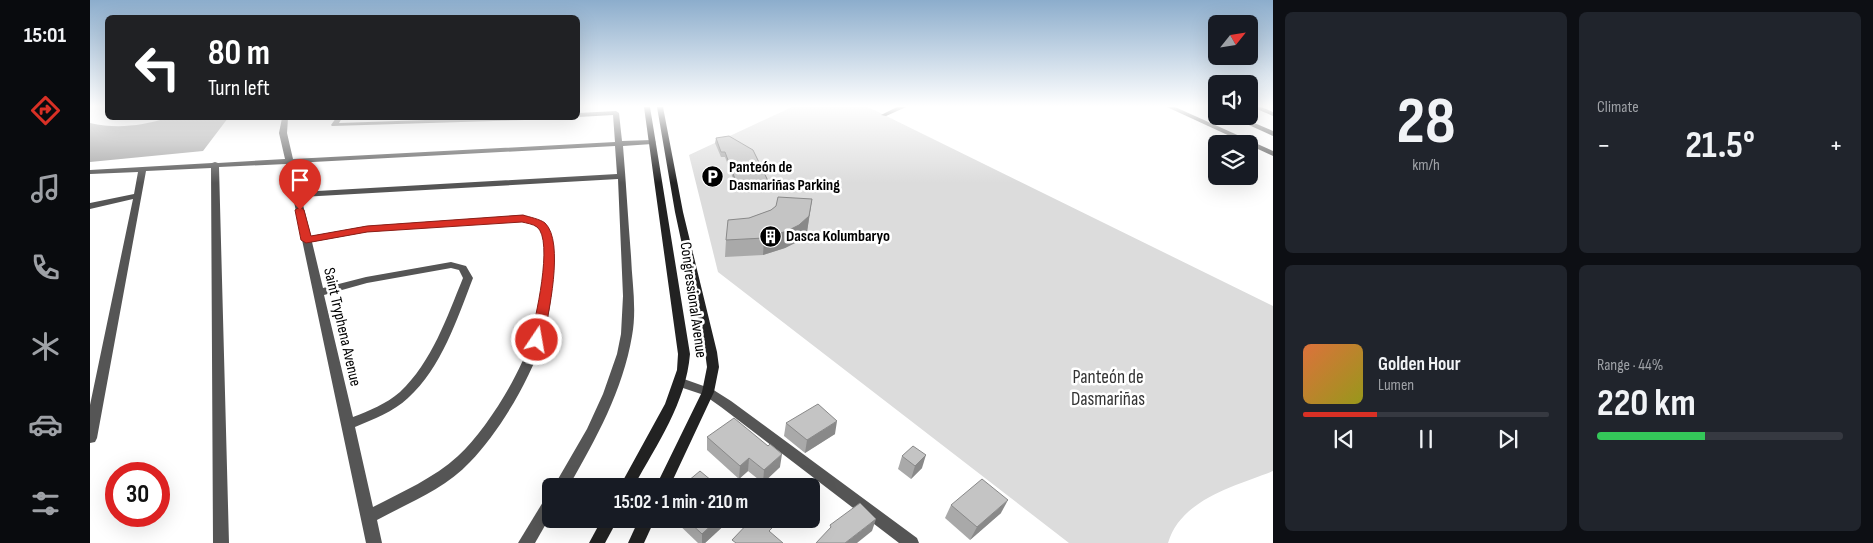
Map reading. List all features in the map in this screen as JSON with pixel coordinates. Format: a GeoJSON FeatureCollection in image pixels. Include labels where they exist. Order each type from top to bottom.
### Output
{"type":"FeatureCollection","features":[{"type":"Feature","properties":{"kind":"main road","name":"Congressional Avenue"},"geometry":{"type":"LineString","coordinates":[[631,478],[681,382],[684,369],[684,354],[651,132]]}},
{"type":"Feature","properties":{"kind":"main road","name":"Congressional Avenue"},"geometry":{"type":"LineString","coordinates":[[665,132],[679,212],[713,367],[708,392],[667,478]]}},
{"type":"Feature","properties":{"kind":"main road"},"geometry":{"type":"LineString","coordinates":[[597,543],[605,528]]}},
{"type":"Feature","properties":{"kind":"main road"},"geometry":{"type":"LineString","coordinates":[[636,543],[643,528]]}},
{"type":"Feature","properties":{"kind":"street","name":"Saint Tryphena Avenue"},"geometry":{"type":"LineString","coordinates":[[283,132],[374,543]]}},
{"type":"Feature","properties":{"kind":"street"},"geometry":{"type":"LineString","coordinates":[[565,478],[604,404],[620,364],[628,334],[629,305],[618,132]]}},
{"type":"Feature","properties":{"kind":"street"},"geometry":{"type":"LineString","coordinates":[[1226,132],[1273,154]]}},
{"type":"Feature","properties":{"kind":"street"},"geometry":{"type":"LineString","coordinates":[[90,172],[652,142]]}},
{"type":"Feature","properties":{"kind":"street"},"geometry":{"type":"LineString","coordinates":[[215,164],[221,543]]}},
{"type":"Feature","properties":{"kind":"street"},"geometry":{"type":"LineString","coordinates":[[90,438],[143,168]]}},
{"type":"Feature","properties":{"kind":"street"},"geometry":{"type":"LineString","coordinates":[[296,195],[622,176]]}},
{"type":"Feature","properties":{"kind":"street"},"geometry":{"type":"LineString","coordinates":[[90,206],[137,196]]}},
{"type":"Feature","properties":{"kind":"street"},"geometry":{"type":"LineString","coordinates":[[306,240],[367,229],[523,218],[540,224],[546,231],[549,265],[546,296],[537,340],[516,385],[488,429],[463,460],[427,486],[368,517]]}},
{"type":"Feature","properties":{"kind":"street"},"geometry":{"type":"LineString","coordinates":[[318,293],[366,280],[450,266],[460,266],[466,270],[468,278],[442,344],[410,389],[390,406],[347,425]]}},
{"type":"Feature","properties":{"kind":"street"},"geometry":{"type":"LineString","coordinates":[[681,382],[708,392],[911,543]]}},
{"type":"Feature","properties":{"kind":"street"},"geometry":{"type":"LineString","coordinates":[[526,543],[542,517]]}},
{"type":"Feature","properties":{"kind":"green space","name":"Panteón de Dasmariñas"},"geometry":{"type":"Polygon","coordinates":[[[738,132],[920,132],[1273,306],[1273,471],[1211,496],[1197,505],[1185,515],[1175,528],[1168,543],[1069,543],[718,272],[689,155],[738,132]]]}},
{"type":"Feature","properties":{"kind":"shaded area"},"geometry":{"type":"Polygon","coordinates":[[[90,132],[217,132],[203,151],[90,162],[90,132]]]}},
{"type":"Feature","properties":{"kind":"building"},"geometry":{"type":"Polygon","coordinates":[[[729,136],[753,150],[770,185],[738,187],[725,152],[721,152],[716,138],[729,136]]]}},
{"type":"Feature","properties":{"kind":"building"},"geometry":{"type":"Polygon","coordinates":[[[778,197],[812,199],[809,216],[799,225],[787,231],[764,238],[726,240],[728,220],[749,218],[771,210],[776,206],[778,197]]]}},
{"type":"Feature","properties":{"kind":"building"},"geometry":{"type":"Polygon","coordinates":[[[818,404],[837,421],[807,440],[786,423],[818,404]]]}},
{"type":"Feature","properties":{"kind":"building"},"geometry":{"type":"Polygon","coordinates":[[[734,418],[768,446],[770,444],[782,454],[764,470],[749,458],[740,466],[707,437],[734,418]]]}},
{"type":"Feature","properties":{"kind":"building"},"geometry":{"type":"Polygon","coordinates":[[[913,446],[926,455],[915,466],[902,456],[913,446]]]}},
{"type":"Feature","properties":{"kind":"building"},"geometry":{"type":"Polygon","coordinates":[[[700,471],[708,478],[692,478],[700,471]]]}},
{"type":"Feature","properties":{"kind":"building"},"geometry":{"type":"Polygon","coordinates":[[[982,479],[1008,500],[977,527],[951,505],[982,479]]]}},
{"type":"Feature","properties":{"kind":"building"},"geometry":{"type":"Polygon","coordinates":[[[860,503],[876,519],[845,543],[816,543],[831,527],[830,525],[860,503]]]}},
{"type":"Feature","properties":{"kind":"building"},"geometry":{"type":"Polygon","coordinates":[[[696,528],[708,528],[702,534],[696,528]]]}},
{"type":"Feature","properties":{"kind":"building"},"geometry":{"type":"Polygon","coordinates":[[[743,528],[772,528],[769,531],[783,543],[736,543],[732,540],[743,528]]]}},
{"type":"Feature","properties":{"kind":"place","name":"Panteón de Dasmariñas Parking"},"geometry":{"type":"Point","coordinates":[713,176]}},
{"type":"Feature","properties":{"kind":"place","name":"Dasca Kolumbaryo"},"geometry":{"type":"Point","coordinates":[770,236]}},
{"type":"Feature","properties":{"kind":"route"},"geometry":{"type":"LineString","coordinates":[[300,210],[306,240],[367,229],[523,218],[540,224],[546,231],[549,265],[546,296],[537,340]]}}]}
